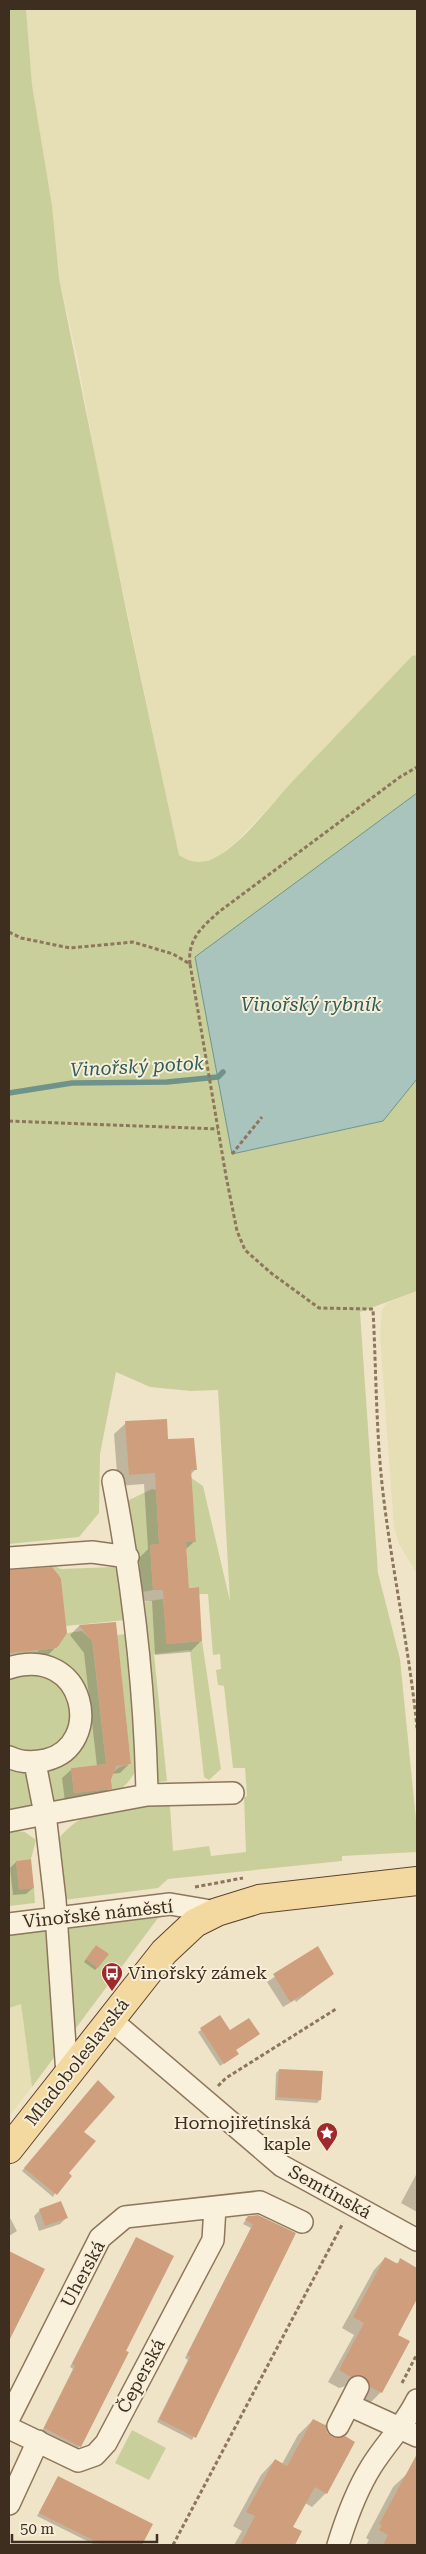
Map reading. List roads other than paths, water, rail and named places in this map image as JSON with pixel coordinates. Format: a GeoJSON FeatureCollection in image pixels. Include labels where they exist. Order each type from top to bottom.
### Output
{"type":"FeatureCollection","features":[{"type":"Feature","properties":{"kind":"main road","name":"Mladoboleslavská"},"geometry":{"type":"LineString","coordinates":[[9,2149],[164,1952],[195,1923],[217,1912],[259,1899],[417,1881]]}},
{"type":"Feature","properties":{"kind":"street"},"geometry":{"type":"LineString","coordinates":[[113,1481],[128,1557],[145,1713],[147,1795]]}},
{"type":"Feature","properties":{"kind":"street"},"geometry":{"type":"LineString","coordinates":[[9,1558],[92,1552],[128,1557]]}},
{"type":"Feature","properties":{"kind":"street"},"geometry":{"type":"LineString","coordinates":[[9,1668],[24,1663],[42,1664],[62,1675],[77,1693],[80,1716],[74,1739],[64,1751],[50,1759],[35,1763],[18,1761],[9,1757]]}},
{"type":"Feature","properties":{"kind":"street"},"geometry":{"type":"LineString","coordinates":[[35,1763],[45,1814],[56,1918],[67,2076]]}},
{"type":"Feature","properties":{"kind":"street"},"geometry":{"type":"LineString","coordinates":[[9,1821],[147,1795],[233,1793]]}},
{"type":"Feature","properties":{"kind":"street","name":"Vinořské náměstí"},"geometry":{"type":"LineString","coordinates":[[9,1924],[170,1904],[217,1912]]}},
{"type":"Feature","properties":{"kind":"street","name":"Semtínská"},"geometry":{"type":"LineString","coordinates":[[111,2020],[282,2166],[417,2240]]}},
{"type":"Feature","properties":{"kind":"street","name":"Uherská"},"geometry":{"type":"LineString","coordinates":[[9,2418],[100,2238],[125,2218],[260,2202],[302,2222]]}},
{"type":"Feature","properties":{"kind":"street","name":"Čeperská"},"geometry":{"type":"LineString","coordinates":[[9,2428],[78,2461],[95,2455],[106,2443],[213,2240],[215,2207]]}},
{"type":"Feature","properties":{"kind":"street"},"geometry":{"type":"LineString","coordinates":[[338,2426],[353,2396],[408,2432]]}},
{"type":"Feature","properties":{"kind":"street"},"geometry":{"type":"LineString","coordinates":[[338,2545],[346,2519],[371,2467],[408,2432],[417,2400]]}},
{"type":"Feature","properties":{"kind":"street"},"geometry":{"type":"LineString","coordinates":[[9,2504],[38,2442]]}},
{"type":"Feature","properties":{"kind":"water","name":"Vinořský rybník"},"geometry":{"type":"Polygon","coordinates":[[[417,793],[417,1079],[383,1121],[232,1154],[195,957],[417,793]]]}},
{"type":"Feature","properties":{"kind":"waterway","name":"Vinořský potok"},"geometry":{"type":"LineString","coordinates":[[9,1093],[72,1083],[167,1082],[218,1077],[223,1072]]}},
{"type":"Feature","properties":{"kind":"place","name":"Vinořský zámek"},"geometry":{"type":"Point","coordinates":[112,1992]}},
{"type":"Feature","properties":{"kind":"place","name":"Hornojiřetínská kaple"},"geometry":{"type":"Point","coordinates":[327,2152]}}]}
